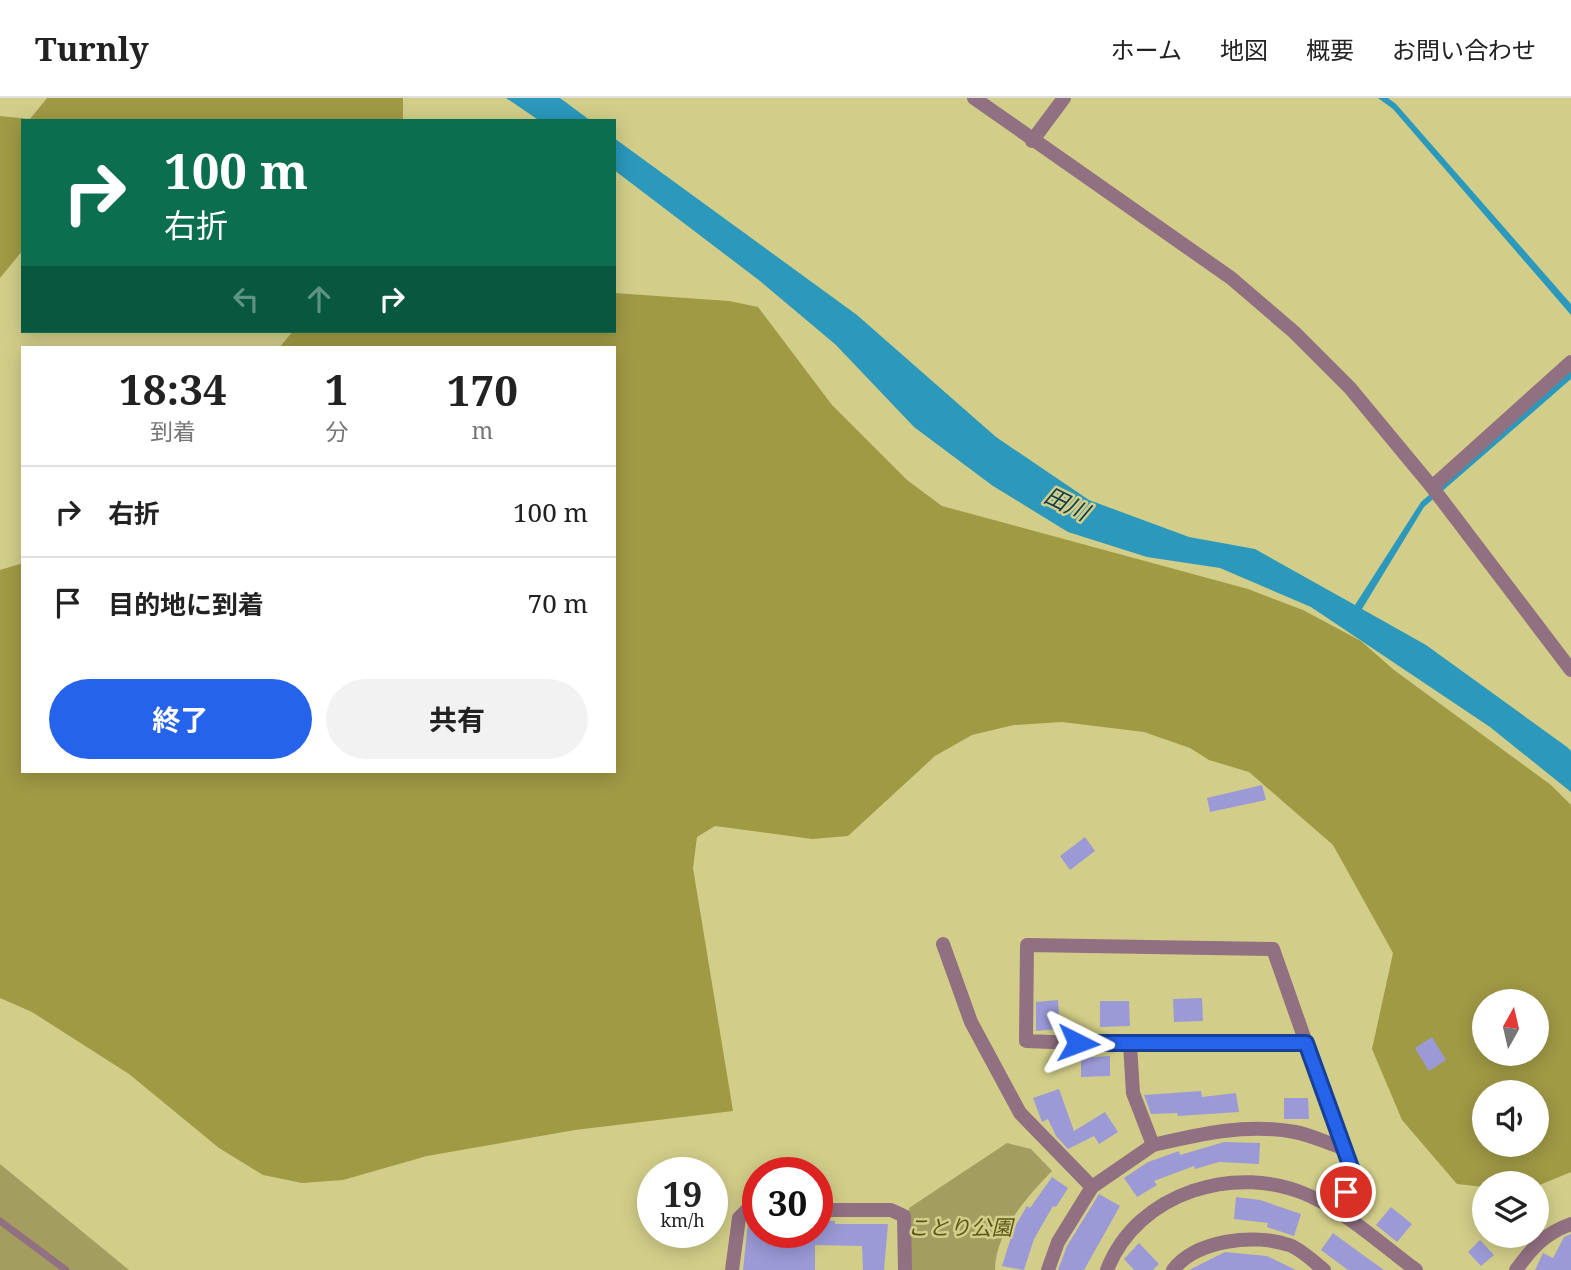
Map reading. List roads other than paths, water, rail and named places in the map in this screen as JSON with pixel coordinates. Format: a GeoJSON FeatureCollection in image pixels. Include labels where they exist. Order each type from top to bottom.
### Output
{"type":"FeatureCollection","features":[{"type":"Feature","properties":{"kind":"street"},"geometry":{"type":"LineString","coordinates":[[974,98],[1231,278],[1294,332],[1350,388],[1432,487],[1571,670]]}},
{"type":"Feature","properties":{"kind":"street"},"geometry":{"type":"LineString","coordinates":[[1032,141],[1064,98]]}},
{"type":"Feature","properties":{"kind":"street"},"geometry":{"type":"LineString","coordinates":[[1432,487],[1571,362]]}},
{"type":"Feature","properties":{"kind":"street"},"geometry":{"type":"LineString","coordinates":[[943,944],[971,1022],[1020,1113],[1092,1188]]}},
{"type":"Feature","properties":{"kind":"street"},"geometry":{"type":"LineString","coordinates":[[1306,1043],[1130,1045],[1026,1041],[1027,945],[1273,949],[1353,1173],[1338,1212]]}},
{"type":"Feature","properties":{"kind":"street"},"geometry":{"type":"LineString","coordinates":[[1130,1045],[1133,1093],[1153,1145]]}},
{"type":"Feature","properties":{"kind":"street"},"geometry":{"type":"LineString","coordinates":[[1048,1270],[1058,1241],[1092,1188],[1153,1145],[1211,1132],[1248,1128],[1296,1132],[1343,1148]]}},
{"type":"Feature","properties":{"kind":"street"},"geometry":{"type":"LineString","coordinates":[[1107,1270],[1113,1254],[1145,1218],[1182,1194],[1213,1184],[1239,1182],[1283,1187],[1309,1195],[1338,1212],[1416,1270]]}},
{"type":"Feature","properties":{"kind":"street"},"geometry":{"type":"LineString","coordinates":[[833,1210],[891,1210],[904,1216],[905,1270]]}},
{"type":"Feature","properties":{"kind":"street"},"geometry":{"type":"LineString","coordinates":[[732,1270],[739,1218],[742,1215]]}},
{"type":"Feature","properties":{"kind":"street"},"geometry":{"type":"LineString","coordinates":[[1516,1270],[1532,1248],[1553,1231],[1571,1224]]}},
{"type":"Feature","properties":{"kind":"street"},"geometry":{"type":"LineString","coordinates":[[1173,1270],[1178,1263],[1212,1245],[1255,1239],[1290,1245],[1324,1270]]}},
{"type":"Feature","properties":{"kind":"lane"},"geometry":{"type":"LineString","coordinates":[[0,1222],[66,1270]]}},
{"type":"Feature","properties":{"kind":"water"},"geometry":{"type":"Polygon","coordinates":[[[506,98],[560,98],[588,119],[537,119],[506,98]]]}},
{"type":"Feature","properties":{"kind":"water"},"geometry":{"type":"Polygon","coordinates":[[[1378,98],[1388,98],[1396,104],[1571,304],[1571,315],[1393,109],[1378,98]]]}},
{"type":"Feature","properties":{"kind":"water","name":"田川"},"geometry":{"type":"Polygon","coordinates":[[[616,139],[857,315],[996,437],[1089,500],[1189,537],[1255,549],[1355,605],[1421,502],[1571,371],[1571,379],[1424,507],[1362,609],[1426,645],[1567,747],[1571,751],[1571,792],[1490,727],[1311,607],[1220,568],[1147,557],[1068,532],[993,486],[914,427],[836,345],[760,281],[616,172],[616,139]]]}},
{"type":"Feature","properties":{"kind":"park label","name":"ことり公園"},"geometry":{"type":"Point","coordinates":[960,1227]}}]}
